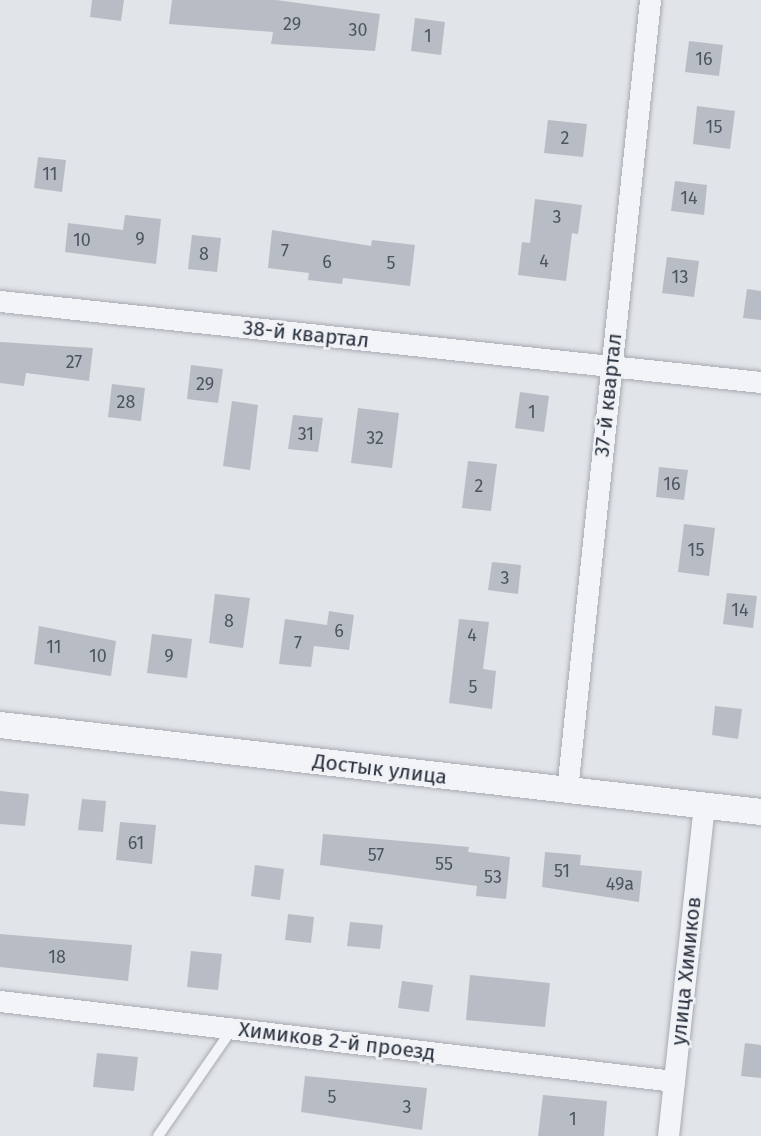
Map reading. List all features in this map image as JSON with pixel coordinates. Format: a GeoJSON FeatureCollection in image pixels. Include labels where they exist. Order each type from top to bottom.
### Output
{"type":"FeatureCollection","features":[{"type":"Feature","properties":{"kind":"street","name":"37-й квартал"},"geometry":{"type":"LineString","coordinates":[[567,790],[650,0]]}},
{"type":"Feature","properties":{"kind":"street","name":"38-й квартал"},"geometry":{"type":"LineString","coordinates":[[0,301],[761,382]]}},
{"type":"Feature","properties":{"kind":"street","name":"Достык улица"},"geometry":{"type":"LineString","coordinates":[[0,724],[761,813]]}},
{"type":"Feature","properties":{"kind":"street","name":"улица Химиков"},"geometry":{"type":"LineString","coordinates":[[668,1136],[704,806]]}},
{"type":"Feature","properties":{"kind":"street","name":"Химиков 2-й проезд"},"geometry":{"type":"LineString","coordinates":[[0,1001],[674,1081]]}},
{"type":"Feature","properties":{"kind":"lane"},"geometry":{"type":"LineString","coordinates":[[158,1136],[232,1029]]}},
{"type":"Feature","properties":{"kind":"building"},"geometry":{"type":"Polygon","coordinates":[[[92,0],[124,0],[121,21],[90,17],[92,0]]]}},
{"type":"Feature","properties":{"kind":"building"},"geometry":{"type":"Polygon","coordinates":[[[172,0],[276,0],[380,14],[375,51],[271,44],[273,32],[169,24],[172,0]]]}},
{"type":"Feature","properties":{"kind":"building"},"geometry":{"type":"Polygon","coordinates":[[[415,18],[445,22],[441,55],[411,51],[415,18]]]}},
{"type":"Feature","properties":{"kind":"building"},"geometry":{"type":"Polygon","coordinates":[[[689,41],[723,45],[719,76],[685,72],[689,41]]]}},
{"type":"Feature","properties":{"kind":"building"},"geometry":{"type":"Polygon","coordinates":[[[697,106],[735,111],[730,149],[693,144],[697,106]]]}},
{"type":"Feature","properties":{"kind":"building"},"geometry":{"type":"Polygon","coordinates":[[[548,120],[587,124],[583,157],[544,153],[548,120]]]}},
{"type":"Feature","properties":{"kind":"building"},"geometry":{"type":"Polygon","coordinates":[[[38,157],[66,160],[62,192],[34,188],[38,157]]]}},
{"type":"Feature","properties":{"kind":"building"},"geometry":{"type":"Polygon","coordinates":[[[675,181],[707,185],[704,215],[671,211],[675,181]]]}},
{"type":"Feature","properties":{"kind":"building"},"geometry":{"type":"Polygon","coordinates":[[[535,199],[582,205],[578,234],[572,233],[566,281],[518,275],[522,242],[530,243],[535,199]]]}},
{"type":"Feature","properties":{"kind":"building"},"geometry":{"type":"Polygon","coordinates":[[[125,215],[161,219],[156,264],[65,252],[68,223],[123,230],[125,215]]]}},
{"type":"Feature","properties":{"kind":"building"},"geometry":{"type":"Polygon","coordinates":[[[272,230],[371,246],[372,240],[415,245],[410,286],[343,278],[342,284],[308,280],[309,273],[268,268],[272,230]]]}},
{"type":"Feature","properties":{"kind":"building"},"geometry":{"type":"Polygon","coordinates":[[[192,235],[221,238],[217,272],[188,269],[192,235]]]}},
{"type":"Feature","properties":{"kind":"building"},"geometry":{"type":"Polygon","coordinates":[[[667,257],[699,261],[694,297],[662,293],[667,257]]]}},
{"type":"Feature","properties":{"kind":"building"},"geometry":{"type":"Polygon","coordinates":[[[747,289],[761,291],[761,320],[743,318],[747,289]]]}},
{"type":"Feature","properties":{"kind":"building"},"geometry":{"type":"Polygon","coordinates":[[[0,342],[93,348],[89,381],[26,373],[24,386],[0,383],[0,342]]]}},
{"type":"Feature","properties":{"kind":"building"},"geometry":{"type":"Polygon","coordinates":[[[191,365],[223,369],[218,403],[187,399],[191,365]]]}},
{"type":"Feature","properties":{"kind":"building"},"geometry":{"type":"Polygon","coordinates":[[[112,384],[145,388],[141,421],[108,417],[112,384]]]}},
{"type":"Feature","properties":{"kind":"building"},"geometry":{"type":"Polygon","coordinates":[[[520,392],[549,396],[544,432],[515,428],[520,392]]]}},
{"type":"Feature","properties":{"kind":"building"},"geometry":{"type":"Polygon","coordinates":[[[232,401],[258,405],[250,470],[223,466],[232,401]]]}},
{"type":"Feature","properties":{"kind":"building"},"geometry":{"type":"Polygon","coordinates":[[[358,408],[399,413],[392,468],[351,463],[358,408]]]}},
{"type":"Feature","properties":{"kind":"building"},"geometry":{"type":"Polygon","coordinates":[[[293,415],[323,418],[318,452],[288,449],[293,415]]]}},
{"type":"Feature","properties":{"kind":"building"},"geometry":{"type":"Polygon","coordinates":[[[468,461],[497,464],[491,511],[462,508],[468,461]]]}},
{"type":"Feature","properties":{"kind":"building"},"geometry":{"type":"Polygon","coordinates":[[[659,467],[688,470],[684,500],[656,497],[659,467]]]}},
{"type":"Feature","properties":{"kind":"building"},"geometry":{"type":"Polygon","coordinates":[[[684,524],[715,528],[709,576],[678,572],[684,524]]]}},
{"type":"Feature","properties":{"kind":"building"},"geometry":{"type":"Polygon","coordinates":[[[492,562],[521,565],[518,594],[488,590],[492,562]]]}},
{"type":"Feature","properties":{"kind":"building"},"geometry":{"type":"Polygon","coordinates":[[[727,593],[757,596],[753,628],[723,624],[727,593]]]}},
{"type":"Feature","properties":{"kind":"building"},"geometry":{"type":"Polygon","coordinates":[[[215,594],[250,598],[243,648],[209,643],[215,594]]]}},
{"type":"Feature","properties":{"kind":"building"},"geometry":{"type":"Polygon","coordinates":[[[329,611],[354,615],[349,650],[314,646],[311,667],[279,664],[285,619],[327,625],[329,611]]]}},
{"type":"Feature","properties":{"kind":"building"},"geometry":{"type":"Polygon","coordinates":[[[459,619],[489,622],[483,669],[496,671],[492,709],[449,703],[459,619]]]}},
{"type":"Feature","properties":{"kind":"building"},"geometry":{"type":"Polygon","coordinates":[[[39,626],[116,641],[111,676],[34,664],[39,626]]]}},
{"type":"Feature","properties":{"kind":"building"},"geometry":{"type":"Polygon","coordinates":[[[152,634],[192,639],[187,678],[147,673],[152,634]]]}},
{"type":"Feature","properties":{"kind":"building"},"geometry":{"type":"Polygon","coordinates":[[[715,706],[742,709],[738,739],[712,735],[715,706]]]}},
{"type":"Feature","properties":{"kind":"building"},"geometry":{"type":"Polygon","coordinates":[[[0,791],[29,794],[25,826],[0,824],[0,791]]]}},
{"type":"Feature","properties":{"kind":"building"},"geometry":{"type":"Polygon","coordinates":[[[82,799],[106,801],[103,832],[78,830],[82,799]]]}},
{"type":"Feature","properties":{"kind":"building"},"geometry":{"type":"Polygon","coordinates":[[[120,822],[156,825],[152,864],[116,860],[120,822]]]}},
{"type":"Feature","properties":{"kind":"building"},"geometry":{"type":"Polygon","coordinates":[[[323,834],[469,847],[468,852],[510,857],[506,899],[476,896],[477,886],[320,865],[323,834]]]}},
{"type":"Feature","properties":{"kind":"building"},"geometry":{"type":"Polygon","coordinates":[[[545,852],[581,855],[580,865],[642,871],[639,902],[542,887],[545,852]]]}},
{"type":"Feature","properties":{"kind":"building"},"geometry":{"type":"Polygon","coordinates":[[[255,865],[284,869],[280,900],[251,896],[255,865]]]}},
{"type":"Feature","properties":{"kind":"building"},"geometry":{"type":"Polygon","coordinates":[[[288,914],[314,917],[311,943],[285,940],[288,914]]]}},
{"type":"Feature","properties":{"kind":"building"},"geometry":{"type":"Polygon","coordinates":[[[350,922],[383,925],[380,949],[347,946],[350,922]]]}},
{"type":"Feature","properties":{"kind":"building"},"geometry":{"type":"Polygon","coordinates":[[[0,934],[132,945],[128,981],[0,967],[0,934]]]}},
{"type":"Feature","properties":{"kind":"building"},"geometry":{"type":"Polygon","coordinates":[[[191,951],[222,954],[218,990],[187,987],[191,951]]]}},
{"type":"Feature","properties":{"kind":"building"},"geometry":{"type":"Polygon","coordinates":[[[470,975],[550,983],[545,1027],[466,1020],[470,975]]]}},
{"type":"Feature","properties":{"kind":"building"},"geometry":{"type":"Polygon","coordinates":[[[402,981],[433,985],[429,1012],[398,1008],[402,981]]]}},
{"type":"Feature","properties":{"kind":"building"},"geometry":{"type":"Polygon","coordinates":[[[745,1043],[761,1045],[761,1078],[741,1076],[745,1043]]]}},
{"type":"Feature","properties":{"kind":"building"},"geometry":{"type":"Polygon","coordinates":[[[97,1053],[138,1057],[134,1091],[93,1087],[97,1053]]]}},
{"type":"Feature","properties":{"kind":"building"},"geometry":{"type":"Polygon","coordinates":[[[305,1076],[427,1088],[422,1130],[301,1112],[305,1076]]]}},
{"type":"Feature","properties":{"kind":"building"},"geometry":{"type":"Polygon","coordinates":[[[543,1095],[607,1101],[604,1136],[538,1136],[543,1095]]]}}]}
